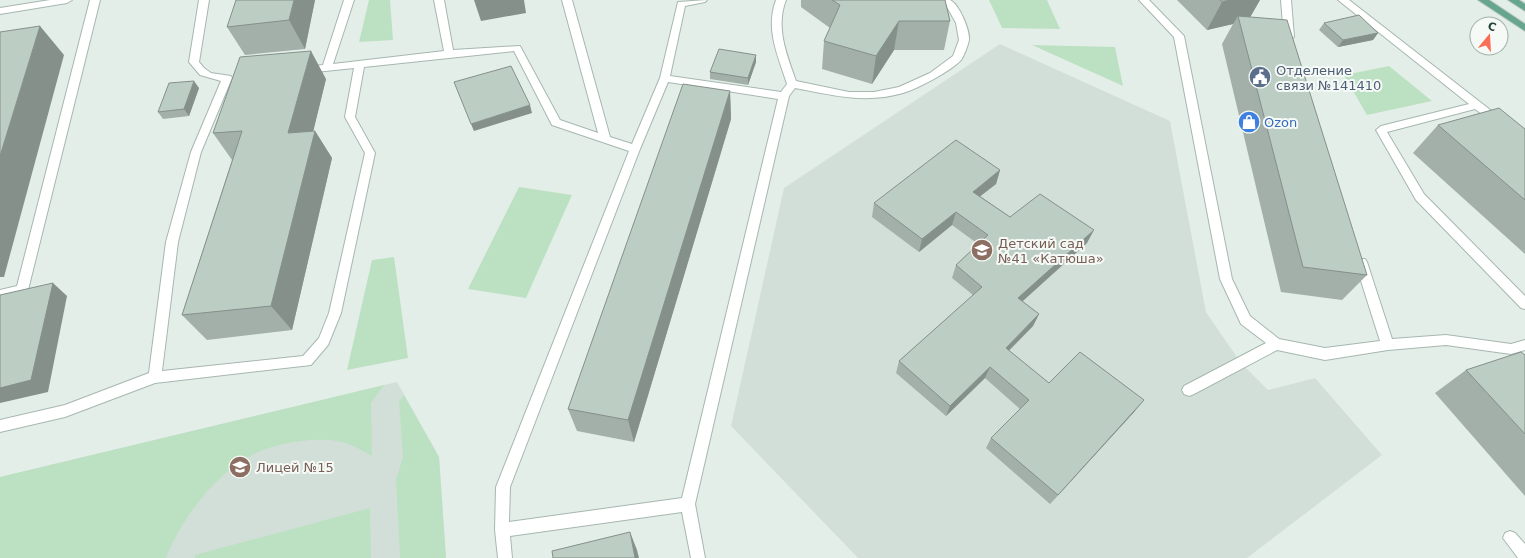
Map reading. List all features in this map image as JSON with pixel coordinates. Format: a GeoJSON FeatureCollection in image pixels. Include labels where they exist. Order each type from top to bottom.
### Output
{"type":"FeatureCollection","features":[{"type":"Feature","properties":{"kind":"main road"},"geometry":{"type":"LineString","coordinates":[[1483,0],[1525,28]]}},
{"type":"Feature","properties":{"kind":"main road"},"geometry":{"type":"LineString","coordinates":[[1513,0],[1525,8]]}},
{"type":"Feature","properties":{"kind":"lane"},"geometry":{"type":"LineString","coordinates":[[0,11],[67,0]]}},
{"type":"Feature","properties":{"kind":"lane"},"geometry":{"type":"LineString","coordinates":[[0,295],[22,290],[95,0]]}},
{"type":"Feature","properties":{"kind":"lane"},"geometry":{"type":"LineString","coordinates":[[155,377],[172,242],[196,152],[231,78],[209,76],[199,71],[194,62],[204,0]]}},
{"type":"Feature","properties":{"kind":"lane"},"geometry":{"type":"LineString","coordinates":[[327,68],[349,0]]}},
{"type":"Feature","properties":{"kind":"lane"},"geometry":{"type":"LineString","coordinates":[[440,0],[449,54]]}},
{"type":"Feature","properties":{"kind":"lane"},"geometry":{"type":"LineString","coordinates":[[567,0],[605,139]]}},
{"type":"Feature","properties":{"kind":"lane"},"geometry":{"type":"LineString","coordinates":[[505,558],[502,530],[503,487],[635,149],[665,78],[681,4],[702,0]]}},
{"type":"Feature","properties":{"kind":"lane"},"geometry":{"type":"LineString","coordinates":[[781,0],[776,10],[778,41],[792,84]]}},
{"type":"Feature","properties":{"kind":"lane"},"geometry":{"type":"LineString","coordinates":[[792,84],[849,95],[874,95],[901,90],[933,75],[957,58],[964,40],[961,23],[951,5],[942,0]]}},
{"type":"Feature","properties":{"kind":"lane"},"geometry":{"type":"LineString","coordinates":[[1144,0],[1179,36],[1226,279],[1245,320],[1276,344],[1325,354],[1388,345],[1446,340],[1511,349],[1525,345]]}},
{"type":"Feature","properties":{"kind":"lane"},"geometry":{"type":"LineString","coordinates":[[1286,0],[1288,33],[1293,48]]}},
{"type":"Feature","properties":{"kind":"lane"},"geometry":{"type":"LineString","coordinates":[[1343,0],[1525,143]]}},
{"type":"Feature","properties":{"kind":"lane"},"geometry":{"type":"LineString","coordinates":[[296,71],[517,48],[556,122],[635,149]]}},
{"type":"Feature","properties":{"kind":"lane"},"geometry":{"type":"LineString","coordinates":[[0,426],[65,411],[155,377],[306,361],[324,341],[335,313],[370,153],[350,117],[359,65]]}},
{"type":"Feature","properties":{"kind":"lane"},"geometry":{"type":"LineString","coordinates":[[665,78],[784,96]]}},
{"type":"Feature","properties":{"kind":"lane"},"geometry":{"type":"LineString","coordinates":[[698,558],[688,504],[784,96],[792,84]]}},
{"type":"Feature","properties":{"kind":"lane"},"geometry":{"type":"LineString","coordinates":[[1478,105],[1381,130],[1420,198],[1525,304]]}},
{"type":"Feature","properties":{"kind":"lane"},"geometry":{"type":"LineString","coordinates":[[1359,253],[1388,345]]}},
{"type":"Feature","properties":{"kind":"lane"},"geometry":{"type":"LineString","coordinates":[[1189,390],[1276,344]]}},
{"type":"Feature","properties":{"kind":"lane"},"geometry":{"type":"LineString","coordinates":[[1511,349],[1520,358]]}},
{"type":"Feature","properties":{"kind":"lane"},"geometry":{"type":"LineString","coordinates":[[502,530],[688,504]]}},
{"type":"Feature","properties":{"kind":"lane"},"geometry":{"type":"LineString","coordinates":[[1510,538],[1525,555]]}},
{"type":"Feature","properties":{"kind":"shaded area","name":"Детский сад №41 «Катюша»"},"geometry":{"type":"Polygon","coordinates":[[[1000,44],[1170,121],[1206,312],[1241,363],[1268,390],[1315,378],[1382,455],[1247,558],[858,558],[731,426],[784,188],[1000,44]]]}},
{"type":"Feature","properties":{"kind":"shaded area","name":"Лицей №15"},"geometry":{"type":"Polygon","coordinates":[[[397,382],[439,457],[446,558],[0,558],[0,477],[397,382]]]}},
{"type":"Feature","properties":{"kind":"green space"},"geometry":{"type":"Polygon","coordinates":[[[369,0],[390,0],[393,40],[359,42],[369,0]]]}},
{"type":"Feature","properties":{"kind":"green space"},"geometry":{"type":"Polygon","coordinates":[[[989,0],[1047,0],[1060,29],[1002,28],[989,0]]]}},
{"type":"Feature","properties":{"kind":"green space"},"geometry":{"type":"Polygon","coordinates":[[[1032,45],[1115,47],[1123,86],[1032,45]]]}},
{"type":"Feature","properties":{"kind":"green space"},"geometry":{"type":"Polygon","coordinates":[[[1389,66],[1432,101],[1367,115],[1344,75],[1389,66]]]}},
{"type":"Feature","properties":{"kind":"green space"},"geometry":{"type":"Polygon","coordinates":[[[519,187],[572,195],[526,298],[468,289],[519,187]]]}},
{"type":"Feature","properties":{"kind":"green space"},"geometry":{"type":"Polygon","coordinates":[[[394,257],[408,358],[347,370],[372,260],[394,257]]]}},
{"type":"Feature","properties":{"kind":"green space"},"geometry":{"type":"Polygon","coordinates":[[[384,385],[371,403],[372,456],[347,444],[321,440],[286,443],[252,455],[236,465],[207,492],[183,525],[166,558],[0,558],[0,477],[384,385]]]}},
{"type":"Feature","properties":{"kind":"green space"},"geometry":{"type":"Polygon","coordinates":[[[404,395],[439,457],[446,558],[400,558],[396,480],[403,457],[399,402],[404,395]]]}},
{"type":"Feature","properties":{"kind":"green space"},"geometry":{"type":"Polygon","coordinates":[[[370,508],[371,558],[195,558],[195,555],[370,508]]]}},
{"type":"Feature","properties":{"kind":"building"},"geometry":{"type":"Polygon","coordinates":[[[236,0],[294,0],[289,20],[227,27],[236,0]]]}},
{"type":"Feature","properties":{"kind":"building"},"geometry":{"type":"Polygon","coordinates":[[[832,0],[945,0],[950,21],[899,21],[876,56],[824,41],[840,5],[832,0]]]}},
{"type":"Feature","properties":{"kind":"building"},"geometry":{"type":"Polygon","coordinates":[[[1359,15],[1378,33],[1343,40],[1324,23],[1359,15]]]}},
{"type":"Feature","properties":{"kind":"building"},"geometry":{"type":"Polygon","coordinates":[[[1238,16],[1287,20],[1367,275],[1303,267],[1238,16]]]}},
{"type":"Feature","properties":{"kind":"building"},"geometry":{"type":"Polygon","coordinates":[[[40,26],[0,156],[0,32],[40,26]]]}},
{"type":"Feature","properties":{"kind":"building"},"geometry":{"type":"Polygon","coordinates":[[[719,49],[756,55],[748,78],[710,72],[719,49]]]}},
{"type":"Feature","properties":{"kind":"building"},"geometry":{"type":"Polygon","coordinates":[[[311,51],[288,133],[315,131],[271,306],[182,315],[242,131],[213,133],[240,57],[311,51]]]}},
{"type":"Feature","properties":{"kind":"building"},"geometry":{"type":"Polygon","coordinates":[[[511,66],[530,105],[471,124],[454,82],[511,66]]]}},
{"type":"Feature","properties":{"kind":"building"},"geometry":{"type":"Polygon","coordinates":[[[194,81],[184,109],[158,112],[169,83],[194,81]]]}},
{"type":"Feature","properties":{"kind":"building"},"geometry":{"type":"Polygon","coordinates":[[[683,84],[730,91],[628,420],[568,409],[683,84]]]}},
{"type":"Feature","properties":{"kind":"building"},"geometry":{"type":"Polygon","coordinates":[[[1499,108],[1525,129],[1525,200],[1438,125],[1499,108]]]}},
{"type":"Feature","properties":{"kind":"building"},"geometry":{"type":"Polygon","coordinates":[[[956,140],[1000,170],[973,192],[1010,217],[1040,194],[1094,230],[1018,298],[1039,314],[1006,348],[1049,383],[1080,352],[1144,400],[1058,495],[991,438],[1029,400],[990,367],[950,406],[899,361],[982,287],[956,265],[988,235],[956,212],[922,239],[874,203],[956,140]]]}},
{"type":"Feature","properties":{"kind":"building"},"geometry":{"type":"Polygon","coordinates":[[[53,283],[31,380],[0,388],[0,295],[53,283]]]}},
{"type":"Feature","properties":{"kind":"building"},"geometry":{"type":"Polygon","coordinates":[[[1521,352],[1525,355],[1525,434],[1466,370],[1521,352]]]}},
{"type":"Feature","properties":{"kind":"building"},"geometry":{"type":"Polygon","coordinates":[[[630,532],[635,558],[553,558],[552,551],[630,532]]]}},
{"type":"Feature","properties":{"kind":"place","name":"Отделение связи №141410"},"geometry":{"type":"Point","coordinates":[1260,77]}},
{"type":"Feature","properties":{"kind":"place","name":"Ozon"},"geometry":{"type":"Point","coordinates":[1249,122]}},
{"type":"Feature","properties":{"kind":"place","name":"Детский сад №41 «Катюша»"},"geometry":{"type":"Point","coordinates":[982,250]}},
{"type":"Feature","properties":{"kind":"place","name":"Лицей №15"},"geometry":{"type":"Point","coordinates":[240,467]}}]}
